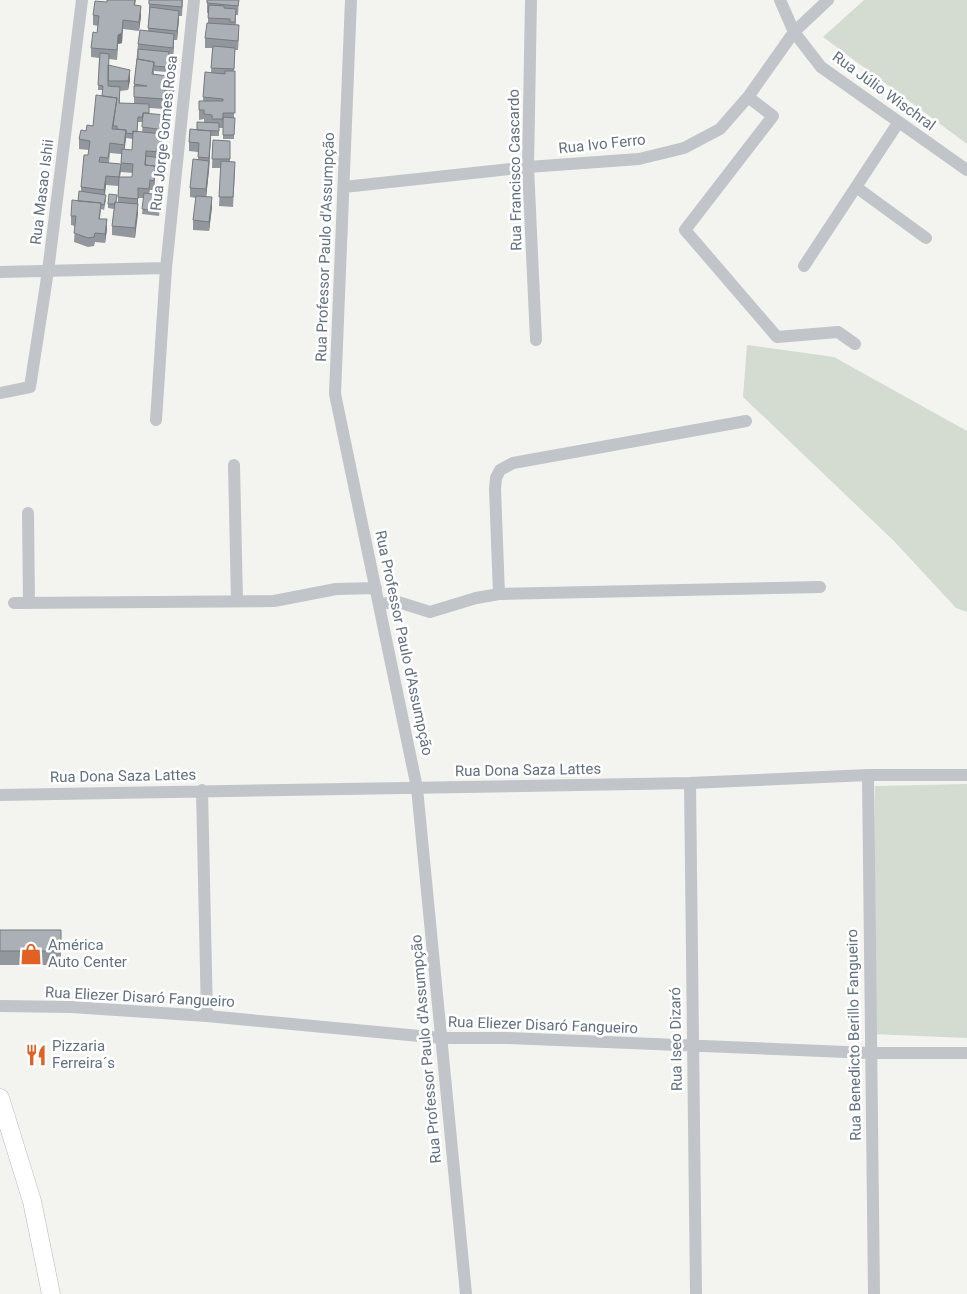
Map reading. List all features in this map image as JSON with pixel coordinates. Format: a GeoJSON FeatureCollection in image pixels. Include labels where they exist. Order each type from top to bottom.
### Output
{"type":"FeatureCollection","features":[{"type":"Feature","properties":{"kind":"main road"},"geometry":{"type":"LineString","coordinates":[[0,1098],[32,1201],[51,1294]]}},
{"type":"Feature","properties":{"kind":"street","name":"Rua Masao Ishii"},"geometry":{"type":"LineString","coordinates":[[0,393],[30,387],[48,271],[82,0]]}},
{"type":"Feature","properties":{"kind":"street","name":"Rua Jorge Gomes Rosa"},"geometry":{"type":"LineString","coordinates":[[156,420],[166,268],[194,0]]}},
{"type":"Feature","properties":{"kind":"street","name":"Rua Professor Paulo d'Assumpção"},"geometry":{"type":"LineString","coordinates":[[351,0],[335,394],[417,788],[466,1294]]}},
{"type":"Feature","properties":{"kind":"street","name":"Rua Francisco Cascardo"},"geometry":{"type":"LineString","coordinates":[[531,0],[528,167],[536,340]]}},
{"type":"Feature","properties":{"kind":"street","name":"Rua Júlio Wischral"},"geometry":{"type":"LineString","coordinates":[[780,0],[794,32],[821,67],[967,170]]}},
{"type":"Feature","properties":{"kind":"street","name":"Rua Ivo Ferro"},"geometry":{"type":"LineString","coordinates":[[344,187],[528,167],[639,159],[684,148],[720,128],[748,97],[794,32],[828,0]]}},
{"type":"Feature","properties":{"kind":"street"},"geometry":{"type":"LineString","coordinates":[[748,97],[773,116],[685,230],[777,337],[838,332],[855,344]]}},
{"type":"Feature","properties":{"kind":"street"},"geometry":{"type":"LineString","coordinates":[[804,266],[898,122]]}},
{"type":"Feature","properties":{"kind":"street"},"geometry":{"type":"LineString","coordinates":[[856,187],[926,238]]}},
{"type":"Feature","properties":{"kind":"street"},"geometry":{"type":"LineString","coordinates":[[0,272],[166,268]]}},
{"type":"Feature","properties":{"kind":"street"},"geometry":{"type":"LineString","coordinates":[[499,594],[495,489],[500,470],[513,464],[746,421]]}},
{"type":"Feature","properties":{"kind":"street"},"geometry":{"type":"LineString","coordinates":[[234,465],[237,601]]}},
{"type":"Feature","properties":{"kind":"street"},"geometry":{"type":"LineString","coordinates":[[28,513],[28,602]]}},
{"type":"Feature","properties":{"kind":"street"},"geometry":{"type":"LineString","coordinates":[[379,605],[395,601],[404,602],[430,612],[476,598],[499,594],[820,587]]}},
{"type":"Feature","properties":{"kind":"street"},"geometry":{"type":"LineString","coordinates":[[14,603],[283,600],[336,589],[376,588]]}},
{"type":"Feature","properties":{"kind":"street","name":"Rua Dona Saza Lattes"},"geometry":{"type":"LineString","coordinates":[[0,796],[202,790],[690,783],[868,775],[967,774]]}},
{"type":"Feature","properties":{"kind":"street","name":"Rua Benedicto Berillo Fangueiro"},"geometry":{"type":"LineString","coordinates":[[868,775],[874,1294]]}},
{"type":"Feature","properties":{"kind":"street","name":"Rua Iseo Dizaró"},"geometry":{"type":"LineString","coordinates":[[690,783],[696,1294]]}},
{"type":"Feature","properties":{"kind":"street"},"geometry":{"type":"LineString","coordinates":[[202,790],[207,1016]]}},
{"type":"Feature","properties":{"kind":"street","name":"Rua Eliezer Disaró Fangueiro"},"geometry":{"type":"LineString","coordinates":[[0,1006],[71,1007],[207,1016],[441,1038],[508,1038],[870,1053],[967,1053]]}},
{"type":"Feature","properties":{"kind":"shaded area"},"geometry":{"type":"Polygon","coordinates":[[[864,0],[967,0],[967,144],[823,37],[864,0]]]}},
{"type":"Feature","properties":{"kind":"shaded area"},"geometry":{"type":"Polygon","coordinates":[[[747,345],[834,357],[967,431],[967,612],[956,608],[894,541],[743,397],[747,345]]]}},
{"type":"Feature","properties":{"kind":"shaded area"},"geometry":{"type":"Polygon","coordinates":[[[967,784],[967,1038],[871,1034],[875,786],[967,784]]]}},
{"type":"Feature","properties":{"kind":"building"},"geometry":{"type":"Polygon","coordinates":[[[107,0],[135,0],[134,5],[141,6],[139,22],[123,20],[122,33],[118,35],[117,50],[91,48],[93,32],[97,33],[99,16],[93,15],[95,1],[107,2],[107,0]]]}},
{"type":"Feature","properties":{"kind":"building"},"geometry":{"type":"Polygon","coordinates":[[[149,0],[182,0],[182,7],[149,4],[149,0]]]}},
{"type":"Feature","properties":{"kind":"building"},"geometry":{"type":"Polygon","coordinates":[[[207,0],[239,0],[238,6],[207,3],[207,0]]]}},
{"type":"Feature","properties":{"kind":"building"},"geometry":{"type":"Polygon","coordinates":[[[209,5],[236,9],[235,22],[230,22],[230,19],[208,18],[209,5]]]}},
{"type":"Feature","properties":{"kind":"building"},"geometry":{"type":"Polygon","coordinates":[[[150,7],[179,11],[177,31],[148,28],[150,7]]]}},
{"type":"Feature","properties":{"kind":"building"},"geometry":{"type":"Polygon","coordinates":[[[207,23],[239,25],[238,41],[205,38],[207,23]]]}},
{"type":"Feature","properties":{"kind":"building"},"geometry":{"type":"Polygon","coordinates":[[[140,30],[174,34],[173,48],[138,44],[140,30]]]}},
{"type":"Feature","properties":{"kind":"building"},"geometry":{"type":"Polygon","coordinates":[[[213,46],[235,48],[234,69],[211,68],[213,46]]]}},
{"type":"Feature","properties":{"kind":"building"},"geometry":{"type":"Polygon","coordinates":[[[138,49],[169,52],[167,67],[154,66],[154,62],[138,59],[138,49]]]}},
{"type":"Feature","properties":{"kind":"building"},"geometry":{"type":"Polygon","coordinates":[[[100,53],[109,54],[108,86],[120,87],[119,103],[149,104],[149,113],[143,113],[143,117],[138,117],[137,132],[133,131],[133,134],[126,133],[126,130],[117,129],[117,126],[113,126],[117,98],[102,96],[103,86],[98,85],[100,53]]]}},
{"type":"Feature","properties":{"kind":"building"},"geometry":{"type":"Polygon","coordinates":[[[137,59],[154,62],[152,74],[175,77],[173,89],[165,88],[164,99],[134,97],[134,86],[147,86],[134,84],[137,59]]]}},
{"type":"Feature","properties":{"kind":"building"},"geometry":{"type":"Polygon","coordinates":[[[108,65],[130,70],[128,81],[108,81],[108,65]]]}},
{"type":"Feature","properties":{"kind":"building"},"geometry":{"type":"Polygon","coordinates":[[[225,71],[235,71],[235,113],[223,113],[223,119],[212,119],[212,115],[204,114],[204,110],[199,110],[199,101],[223,101],[223,99],[203,97],[205,72],[225,74],[225,71]]]}},
{"type":"Feature","properties":{"kind":"building"},"geometry":{"type":"Polygon","coordinates":[[[96,95],[117,98],[112,129],[126,130],[124,145],[110,143],[108,158],[100,157],[99,162],[121,164],[119,177],[106,176],[104,190],[81,187],[84,155],[88,155],[90,141],[79,139],[81,130],[86,131],[87,125],[93,126],[96,95]]]}},
{"type":"Feature","properties":{"kind":"building"},"geometry":{"type":"Polygon","coordinates":[[[143,113],[165,115],[164,130],[142,127],[143,113]]]}},
{"type":"Feature","properties":{"kind":"building"},"geometry":{"type":"Polygon","coordinates":[[[223,117],[235,118],[234,135],[223,135],[223,117]]]}},
{"type":"Feature","properties":{"kind":"building"},"geometry":{"type":"Polygon","coordinates":[[[197,122],[219,123],[219,131],[197,130],[197,122]]]}},
{"type":"Feature","properties":{"kind":"building"},"geometry":{"type":"Polygon","coordinates":[[[190,129],[211,131],[209,158],[198,157],[199,143],[189,142],[190,129]]]}},
{"type":"Feature","properties":{"kind":"building"},"geometry":{"type":"Polygon","coordinates":[[[133,131],[162,134],[161,152],[146,151],[145,165],[155,166],[154,181],[150,180],[149,189],[138,188],[138,199],[118,197],[119,177],[132,177],[133,164],[121,163],[122,149],[132,150],[133,131]]]}},
{"type":"Feature","properties":{"kind":"building"},"geometry":{"type":"Polygon","coordinates":[[[213,140],[230,141],[230,159],[212,159],[213,140]]]}},
{"type":"Feature","properties":{"kind":"building"},"geometry":{"type":"Polygon","coordinates":[[[146,156],[163,158],[161,172],[155,171],[155,166],[145,165],[146,156]]]}},
{"type":"Feature","properties":{"kind":"building"},"geometry":{"type":"Polygon","coordinates":[[[193,159],[209,161],[206,189],[190,188],[193,159]]]}},
{"type":"Feature","properties":{"kind":"building"},"geometry":{"type":"Polygon","coordinates":[[[221,161],[235,162],[233,197],[219,197],[221,161]]]}},
{"type":"Feature","properties":{"kind":"building"},"geometry":{"type":"Polygon","coordinates":[[[79,191],[106,195],[104,205],[101,203],[78,201],[79,191]]]}},
{"type":"Feature","properties":{"kind":"building"},"geometry":{"type":"Polygon","coordinates":[[[144,193],[161,195],[159,211],[142,209],[144,193]]]}},
{"type":"Feature","properties":{"kind":"building"},"geometry":{"type":"Polygon","coordinates":[[[109,194],[117,195],[115,204],[108,204],[109,194]]]}},
{"type":"Feature","properties":{"kind":"building"},"geometry":{"type":"Polygon","coordinates":[[[196,196],[212,197],[209,222],[193,220],[196,196]]]}},
{"type":"Feature","properties":{"kind":"building"},"geometry":{"type":"Polygon","coordinates":[[[72,200],[101,203],[99,219],[107,219],[105,234],[95,233],[94,237],[88,238],[74,233],[76,216],[71,216],[72,200]]]}},
{"type":"Feature","properties":{"kind":"building"},"geometry":{"type":"Polygon","coordinates":[[[115,202],[138,204],[135,228],[112,226],[115,202]]]}},
{"type":"Feature","properties":{"kind":"building"},"geometry":{"type":"Polygon","coordinates":[[[0,930],[61,930],[61,951],[0,951],[0,930]]]}},
{"type":"Feature","properties":{"kind":"place","name":"América Auto Center"},"geometry":{"type":"Point","coordinates":[31,954]}},
{"type":"Feature","properties":{"kind":"place","name":"Pizzaria Ferreira´s"},"geometry":{"type":"Point","coordinates":[36,1055]}}]}
